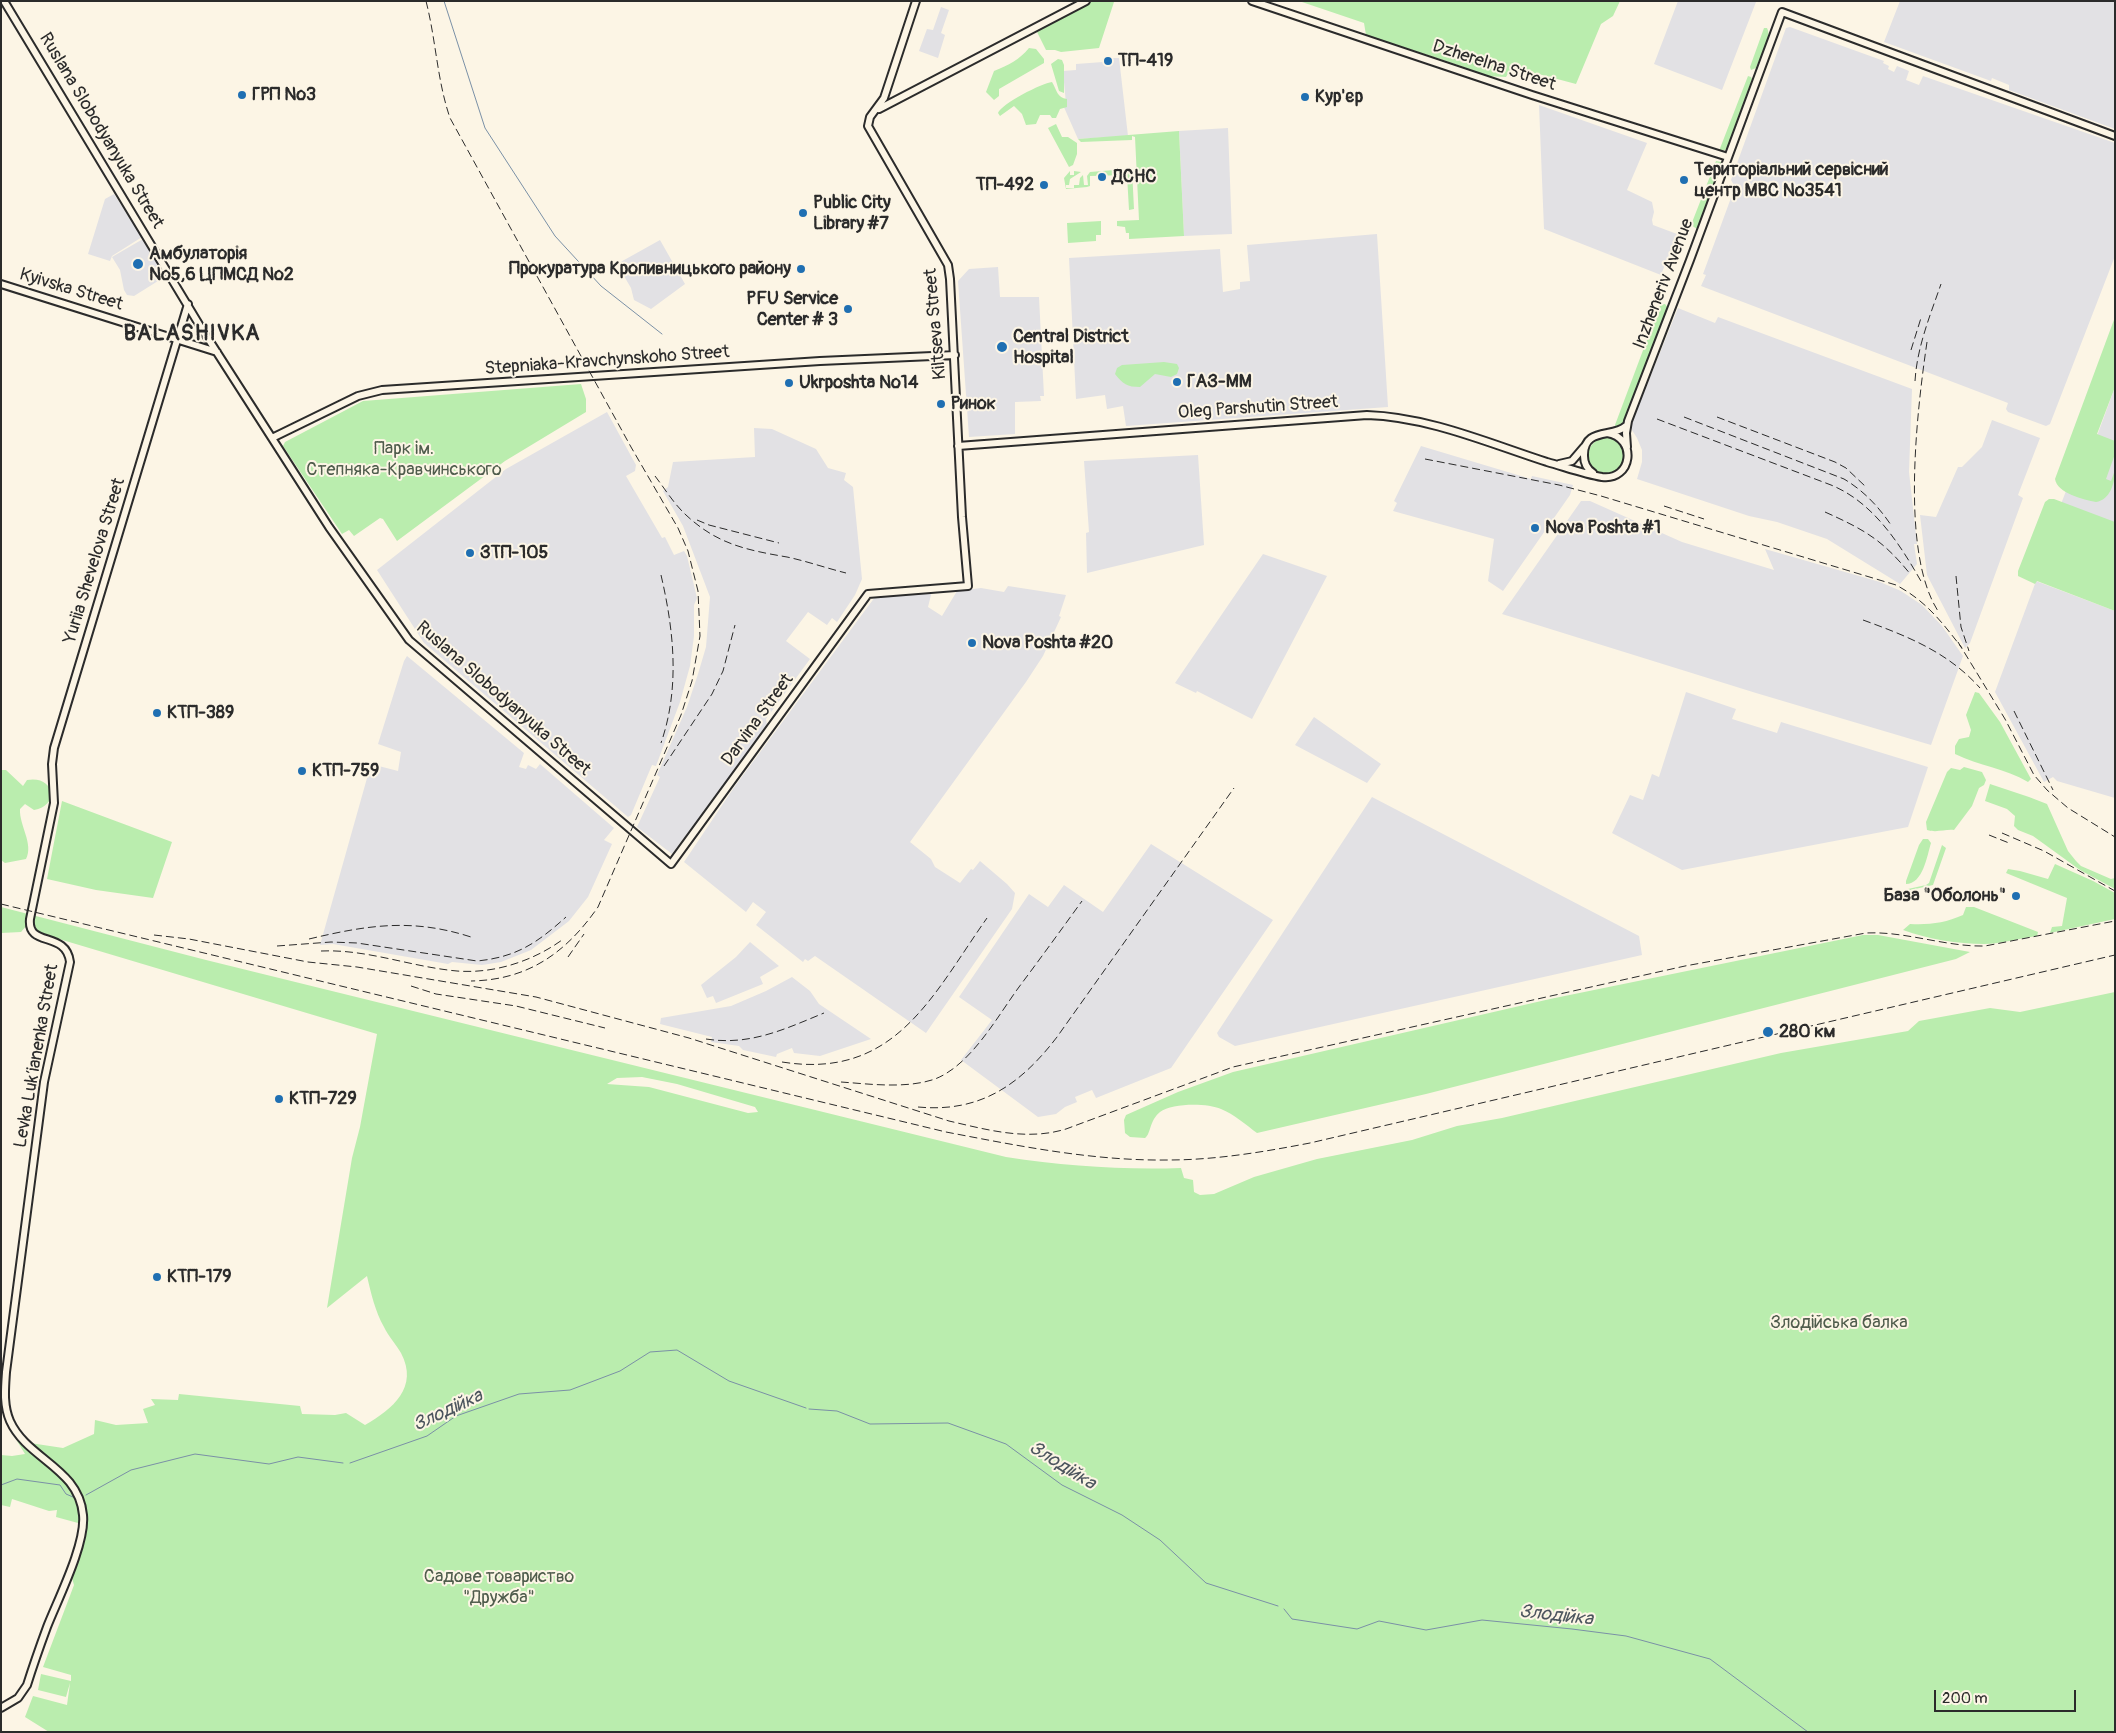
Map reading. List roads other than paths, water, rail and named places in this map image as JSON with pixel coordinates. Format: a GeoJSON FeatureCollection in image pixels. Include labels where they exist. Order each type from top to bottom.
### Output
{"type":"FeatureCollection","features":[{"type":"Feature","properties":{"kind":"street","name":"Ruslana Slobodyanyuka Street"},"geometry":{"type":"LineString","coordinates":[[4,1],[188,304],[272,438],[334,535],[413,646],[671,864]]}},
{"type":"Feature","properties":{"kind":"street","name":"Kiltseva Street"},"geometry":{"type":"LineString","coordinates":[[868,594],[968,586],[948,265],[869,130],[869,119],[884,98],[916,1]]}},
{"type":"Feature","properties":{"kind":"street"},"geometry":{"type":"LineString","coordinates":[[875,111],[1086,1]]}},
{"type":"Feature","properties":{"kind":"street","name":"Dzherelna Street"},"geometry":{"type":"LineString","coordinates":[[1252,1],[1532,95],[1728,157]]}},
{"type":"Feature","properties":{"kind":"street","name":"Inzheneriv Avenue"},"geometry":{"type":"LineString","coordinates":[[1627,448],[1626,426],[1782,12],[2115,136]]}},
{"type":"Feature","properties":{"kind":"street","name":"Kyivska Street"},"geometry":{"type":"LineString","coordinates":[[1,284],[218,352]]}},
{"type":"Feature","properties":{"kind":"street","name":"Yuriia Shevelova Street"},"geometry":{"type":"LineString","coordinates":[[70,957],[64,946],[36,935],[31,930],[29,924],[52,818],[55,794],[52,764],[54,748],[188,304]]}},
{"type":"Feature","properties":{"kind":"street","name":"Stepniaka-Kravchynskoho Street"},"geometry":{"type":"LineString","coordinates":[[272,438],[358,396],[382,390],[828,360],[955,354]]}},
{"type":"Feature","properties":{"kind":"street","name":"Oleg Parshutin Street"},"geometry":{"type":"LineString","coordinates":[[958,446],[1367,415],[1392,416],[1427,424],[1596,475]]}},
{"type":"Feature","properties":{"kind":"street"},"geometry":{"type":"LineString","coordinates":[[1552,463],[1561,464],[1572,461],[1595,436],[1620,430],[1626,426]]}},
{"type":"Feature","properties":{"kind":"street"},"geometry":{"type":"LineString","coordinates":[[1586,444],[1584,458],[1588,468],[1596,475],[1610,477],[1618,474],[1627,461],[1627,448],[1619,437],[1607,433]]}},
{"type":"Feature","properties":{"kind":"street","name":"Darvina Street"},"geometry":{"type":"LineString","coordinates":[[671,864],[868,594]]}},
{"type":"Feature","properties":{"kind":"street","name":"Levka Lukʼianenka Street"},"geometry":{"type":"LineString","coordinates":[[1,1708],[18,1698],[27,1685],[77,1551],[83,1526],[83,1510],[76,1489],[63,1474],[28,1444],[15,1430],[7,1410],[4,1393],[43,1092],[70,969],[70,957]]}},
{"type":"Feature","properties":{"kind":"waterway"},"geometry":{"type":"LineString","coordinates":[[444,1],[485,128],[555,236],[601,286],[662,334]]}},
{"type":"Feature","properties":{"kind":"waterway","name":"Злодійка"},"geometry":{"type":"LineString","coordinates":[[350,1463],[427,1436],[456,1416],[519,1394],[570,1390],[620,1371],[650,1352],[677,1350],[729,1381],[806,1408]]}},
{"type":"Feature","properties":{"kind":"waterway","name":"Злодійка"},"geometry":{"type":"LineString","coordinates":[[809,1409],[837,1411],[870,1424],[948,1423],[1006,1444],[1062,1485],[1122,1515],[1160,1540],[1206,1583],[1278,1606]]}},
{"type":"Feature","properties":{"kind":"waterway","name":"Злодійка"},"geometry":{"type":"LineString","coordinates":[[86,1495],[131,1470],[195,1454],[269,1464],[298,1457],[343,1463]]}},
{"type":"Feature","properties":{"kind":"waterway","name":"Злодійка"},"geometry":{"type":"LineString","coordinates":[[1,1485],[17,1479],[60,1485],[66,1494],[73,1497]]}},
{"type":"Feature","properties":{"kind":"waterway","name":"Злодійка"},"geometry":{"type":"LineString","coordinates":[[1284,1609],[1292,1619],[1357,1629],[1379,1621],[1426,1630],[1482,1620],[1626,1636],[1710,1659],[1808,1732]]}},
{"type":"Feature","properties":{"kind":"railway"},"geometry":{"type":"LineString","coordinates":[[426,1],[442,89],[450,118],[631,447],[678,528],[688,551],[698,591],[700,636],[692,681],[681,715],[598,907],[573,938],[544,961],[510,975],[471,981]]}},
{"type":"Feature","properties":{"kind":"railway"},"geometry":{"type":"LineString","coordinates":[[1915,381],[1921,344],[1941,284]]}},
{"type":"Feature","properties":{"kind":"railway"},"geometry":{"type":"LineString","coordinates":[[1911,350],[1921,318]]}},
{"type":"Feature","properties":{"kind":"railway"},"geometry":{"type":"LineString","coordinates":[[1927,342],[1916,441],[1915,518],[1919,554],[1926,585],[1938,611]]}},
{"type":"Feature","properties":{"kind":"railway"},"geometry":{"type":"LineString","coordinates":[[1684,417],[1844,479],[1870,499],[1891,525]]}},
{"type":"Feature","properties":{"kind":"railway"},"geometry":{"type":"LineString","coordinates":[[1717,417],[1835,462],[1846,468],[1866,487]]}},
{"type":"Feature","properties":{"kind":"railway"},"geometry":{"type":"LineString","coordinates":[[1657,419],[1846,492],[1872,513],[1895,539],[1922,583]]}},
{"type":"Feature","properties":{"kind":"railway"},"geometry":{"type":"LineString","coordinates":[[1425,459],[1559,485],[1601,496],[1896,585],[1925,605],[1940,620],[1962,648]]}},
{"type":"Feature","properties":{"kind":"railway"},"geometry":{"type":"LineString","coordinates":[[655,476],[686,515],[709,533],[733,544],[758,552],[794,559],[846,573]]}},
{"type":"Feature","properties":{"kind":"railway"},"geometry":{"type":"LineString","coordinates":[[1664,506],[1704,519]]}},
{"type":"Feature","properties":{"kind":"railway"},"geometry":{"type":"LineString","coordinates":[[1825,512],[1862,531],[1882,544],[1911,575]]}},
{"type":"Feature","properties":{"kind":"railway"},"geometry":{"type":"LineString","coordinates":[[697,520],[709,525],[779,543]]}},
{"type":"Feature","properties":{"kind":"railway"},"geometry":{"type":"LineString","coordinates":[[661,575],[666,596],[673,659],[671,701],[661,743]]}},
{"type":"Feature","properties":{"kind":"railway"},"geometry":{"type":"LineString","coordinates":[[1956,576],[1961,627],[1969,651]]}},
{"type":"Feature","properties":{"kind":"railway"},"geometry":{"type":"LineString","coordinates":[[1863,620],[1926,646],[1954,664],[1980,688]]}},
{"type":"Feature","properties":{"kind":"railway"},"geometry":{"type":"LineString","coordinates":[[664,766],[712,694],[723,671],[735,625]]}},
{"type":"Feature","properties":{"kind":"railway"},"geometry":{"type":"LineString","coordinates":[[1958,642],[2005,719],[2034,775],[2047,790],[2068,808],[2115,837]]}},
{"type":"Feature","properties":{"kind":"railway"},"geometry":{"type":"LineString","coordinates":[[2014,711],[2053,790]]}},
{"type":"Feature","properties":{"kind":"railway"},"geometry":{"type":"LineString","coordinates":[[918,1107],[941,1108],[980,1100],[998,1092],[1029,1069],[1057,1037],[1234,788]]}},
{"type":"Feature","properties":{"kind":"railway"},"geometry":{"type":"LineString","coordinates":[[2002,833],[2044,851],[2115,891]]}},
{"type":"Feature","properties":{"kind":"railway"},"geometry":{"type":"LineString","coordinates":[[1989,835],[2009,843]]}},
{"type":"Feature","properties":{"kind":"railway"},"geometry":{"type":"LineString","coordinates":[[841,1082],[888,1085],[912,1084],[935,1079],[960,1063],[972,1052],[992,1026],[1082,901]]}},
{"type":"Feature","properties":{"kind":"railway"},"geometry":{"type":"LineString","coordinates":[[1,904],[946,1132],[1056,1152],[1140,1160],[1186,1160],[1222,1157],[1310,1143],[2115,955]]}},
{"type":"Feature","properties":{"kind":"railway"},"geometry":{"type":"LineString","coordinates":[[277,946],[331,942],[357,943],[477,961],[504,956],[526,947],[566,917]]}},
{"type":"Feature","properties":{"kind":"railway"},"geometry":{"type":"LineString","coordinates":[[782,1062],[821,1064],[854,1058],[882,1045],[906,1026],[928,1003],[987,918]]}},
{"type":"Feature","properties":{"kind":"railway"},"geometry":{"type":"LineString","coordinates":[[154,935],[189,939],[308,962],[357,967],[536,997],[689,1038],[949,1121],[1008,1133],[1037,1134],[1066,1129],[1233,1067],[1685,966],[1866,933],[1896,934],[1955,944],[1985,946],[2115,921]]}},
{"type":"Feature","properties":{"kind":"railway"},"geometry":{"type":"LineString","coordinates":[[309,939],[351,930],[390,926],[429,927],[471,937]]}},
{"type":"Feature","properties":{"kind":"railway"},"geometry":{"type":"LineString","coordinates":[[568,957],[584,934]]}},
{"type":"Feature","properties":{"kind":"railway"},"geometry":{"type":"LineString","coordinates":[[321,951],[373,955],[440,969],[471,971],[499,968],[526,960],[562,940]]}},
{"type":"Feature","properties":{"kind":"railway"},"geometry":{"type":"LineString","coordinates":[[411,986],[436,994],[516,1006],[605,1028]]}},
{"type":"Feature","properties":{"kind":"railway"},"geometry":{"type":"LineString","coordinates":[[706,1039],[738,1040],[767,1035],[824,1013]]}},
{"type":"Feature","properties":{"kind":"place","name":"ТП-419"},"geometry":{"type":"Point","coordinates":[1108,61]}},
{"type":"Feature","properties":{"kind":"place","name":"ГРП №3"},"geometry":{"type":"Point","coordinates":[242,95]}},
{"type":"Feature","properties":{"kind":"place","name":"Кур'єр"},"geometry":{"type":"Point","coordinates":[1305,97]}},
{"type":"Feature","properties":{"kind":"place","name":"ДСНС"},"geometry":{"type":"Point","coordinates":[1102,177]}},
{"type":"Feature","properties":{"kind":"place","name":"Територіальний сервісний центр МВС №3541"},"geometry":{"type":"Point","coordinates":[1684,180]}},
{"type":"Feature","properties":{"kind":"place","name":"ТП-492"},"geometry":{"type":"Point","coordinates":[1044,185]}},
{"type":"Feature","properties":{"kind":"place","name":"Public City Library #7"},"geometry":{"type":"Point","coordinates":[803,213]}},
{"type":"Feature","properties":{"kind":"place","name":"Амбулаторія №5,6 ЦПМСД №2"},"geometry":{"type":"Point","coordinates":[138,264]}},
{"type":"Feature","properties":{"kind":"place","name":"Прокуратура Кропивницького району"},"geometry":{"type":"Point","coordinates":[801,269]}},
{"type":"Feature","properties":{"kind":"place","name":"PFU Service Center # 3"},"geometry":{"type":"Point","coordinates":[848,309]}},
{"type":"Feature","properties":{"kind":"place","name":"Central District Hospital"},"geometry":{"type":"Point","coordinates":[1002,347]}},
{"type":"Feature","properties":{"kind":"place","name":"ГАЗ-ММ"},"geometry":{"type":"Point","coordinates":[1177,382]}},
{"type":"Feature","properties":{"kind":"place","name":"Ukrposhta №14"},"geometry":{"type":"Point","coordinates":[789,383]}},
{"type":"Feature","properties":{"kind":"place","name":"Ринок"},"geometry":{"type":"Point","coordinates":[941,404]}},
{"type":"Feature","properties":{"kind":"place","name":"Nova Poshta #1"},"geometry":{"type":"Point","coordinates":[1535,528]}},
{"type":"Feature","properties":{"kind":"place","name":"ЗТП-105"},"geometry":{"type":"Point","coordinates":[470,553]}},
{"type":"Feature","properties":{"kind":"place","name":"Nova Poshta #20"},"geometry":{"type":"Point","coordinates":[972,643]}},
{"type":"Feature","properties":{"kind":"place","name":"КТП-389"},"geometry":{"type":"Point","coordinates":[157,713]}},
{"type":"Feature","properties":{"kind":"place","name":"КТП-759"},"geometry":{"type":"Point","coordinates":[302,771]}},
{"type":"Feature","properties":{"kind":"place","name":"База \"Оболонь\""},"geometry":{"type":"Point","coordinates":[2016,896]}},
{"type":"Feature","properties":{"kind":"place","name":"280 км"},"geometry":{"type":"Point","coordinates":[1768,1032]}},
{"type":"Feature","properties":{"kind":"place","name":"КТП-729"},"geometry":{"type":"Point","coordinates":[279,1099]}},
{"type":"Feature","properties":{"kind":"place","name":"КТП-179"},"geometry":{"type":"Point","coordinates":[157,1277]}},
{"type":"Feature","properties":{"kind":"district","name":"BALASHIVKA"},"geometry":{"type":"Point","coordinates":[192,334]}},
{"type":"Feature","properties":{"kind":"park label","name":"Парк ім. Степняка-Кравчинського"},"geometry":{"type":"Point","coordinates":[404,459]}},
{"type":"Feature","properties":{"kind":"park label","name":"Злодійська балка"},"geometry":{"type":"Point","coordinates":[1839,1323]}},
{"type":"Feature","properties":{"kind":"park label","name":"Садове товариство \"Дружба\""},"geometry":{"type":"Point","coordinates":[499,1587]}}]}
